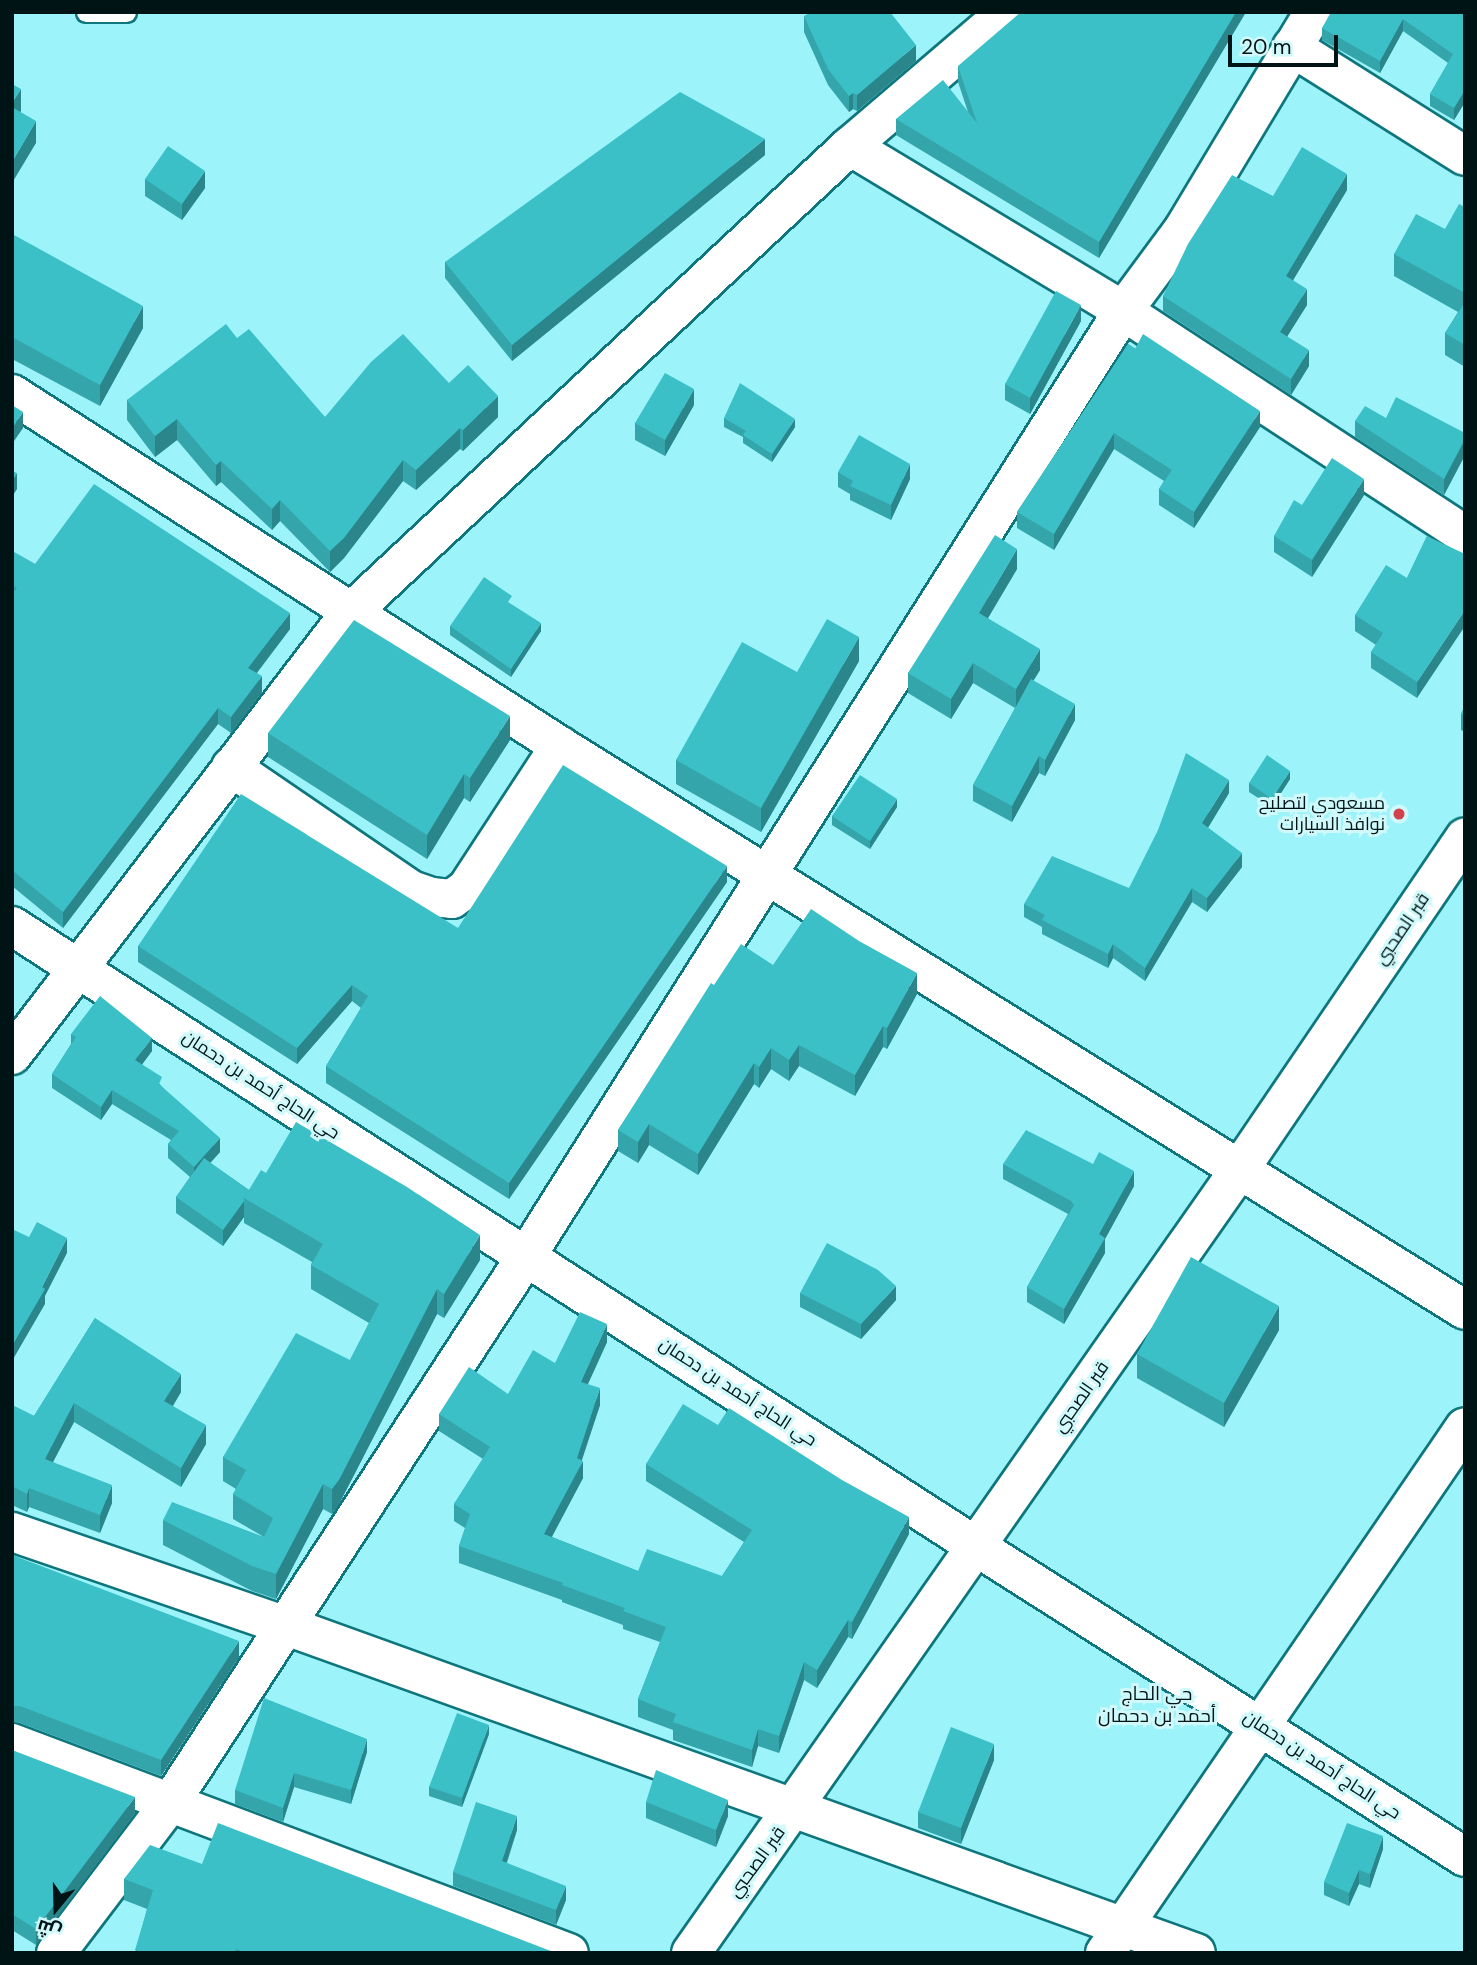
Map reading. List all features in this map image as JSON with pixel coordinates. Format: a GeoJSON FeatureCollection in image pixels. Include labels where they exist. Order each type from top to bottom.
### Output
{"type":"FeatureCollection","features":[{"type":"Feature","properties":{"kind":"street"},"geometry":{"type":"LineString","coordinates":[[56,1953],[170,1803],[527,1255],[1124,311],[1183,230],[1314,12]]}},
{"type":"Feature","properties":{"kind":"street"},"geometry":{"type":"LineString","coordinates":[[12,1055],[350,613],[850,146],[1001,14]]}},
{"type":"Feature","properties":{"kind":"street"},"geometry":{"type":"LineString","coordinates":[[1292,47],[1465,156]]}},
{"type":"Feature","properties":{"kind":"street"},"geometry":{"type":"LineString","coordinates":[[850,146],[1124,311],[1465,535]]}},
{"type":"Feature","properties":{"kind":"street"},"geometry":{"type":"LineString","coordinates":[[12,394],[560,746],[1465,1310]]}},
{"type":"Feature","properties":{"kind":"street"},"geometry":{"type":"LineString","coordinates":[[231,767],[411,890],[431,898],[452,899],[474,879],[560,746]]}},
{"type":"Feature","properties":{"kind":"street","name":"قبر الصحبي"},"geometry":{"type":"LineString","coordinates":[[691,1953],[1239,1170],[1465,837]]}},
{"type":"Feature","properties":{"kind":"street","name":"حي الحاج أحمد بن دحمان"},"geometry":{"type":"LineString","coordinates":[[12,926],[977,1547],[1465,1857]]}},
{"type":"Feature","properties":{"kind":"street"},"geometry":{"type":"LineString","coordinates":[[1113,1940],[1465,1427]]}},
{"type":"Feature","properties":{"kind":"street"},"geometry":{"type":"LineString","coordinates":[[12,1532],[284,1625],[793,1810],[1113,1940],[1196,1953]]}},
{"type":"Feature","properties":{"kind":"street"},"geometry":{"type":"LineString","coordinates":[[12,1743],[569,1953]]}},
{"type":"Feature","properties":{"kind":"lane"},"geometry":{"type":"LineString","coordinates":[[86,12],[126,12]]}},
{"type":"Feature","properties":{"kind":"building"},"geometry":{"type":"Polygon","coordinates":[[[811,12],[890,12],[916,45],[857,95],[853,93],[849,96],[828,69],[804,16],[811,12]]]}},
{"type":"Feature","properties":{"kind":"building"},"geometry":{"type":"Polygon","coordinates":[[[1021,12],[1236,12],[1099,242],[896,119],[943,80],[977,123],[958,66],[1021,12]]]}},
{"type":"Feature","properties":{"kind":"building"},"geometry":{"type":"Polygon","coordinates":[[[1331,12],[1465,12],[1465,90],[1454,108],[1430,94],[1453,54],[1403,19],[1380,61],[1322,28],[1331,12]]]}},
{"type":"Feature","properties":{"kind":"building"},"geometry":{"type":"Polygon","coordinates":[[[12,84],[21,89],[12,103],[12,84]]]}},
{"type":"Feature","properties":{"kind":"building"},"geometry":{"type":"Polygon","coordinates":[[[680,92],[765,139],[512,345],[445,262],[680,92]]]}},
{"type":"Feature","properties":{"kind":"building"},"geometry":{"type":"Polygon","coordinates":[[[12,107],[36,121],[12,162],[12,107]]]}},
{"type":"Feature","properties":{"kind":"building"},"geometry":{"type":"Polygon","coordinates":[[[168,146],[205,171],[182,204],[145,179],[168,146]]]}},
{"type":"Feature","properties":{"kind":"building"},"geometry":{"type":"Polygon","coordinates":[[[1302,147],[1347,174],[1286,276],[1307,289],[1280,332],[1309,350],[1291,379],[1163,296],[1188,244],[1232,175],[1273,196],[1302,147]]]}},
{"type":"Feature","properties":{"kind":"building"},"geometry":{"type":"Polygon","coordinates":[[[1459,204],[1465,207],[1465,293],[1394,254],[1416,214],[1445,229],[1459,204]]]}},
{"type":"Feature","properties":{"kind":"building"},"geometry":{"type":"Polygon","coordinates":[[[14,235],[143,306],[100,385],[12,337],[14,235]]]}},
{"type":"Feature","properties":{"kind":"building"},"geometry":{"type":"Polygon","coordinates":[[[1056,291],[1081,305],[1030,398],[1005,384],[1056,291]]]}},
{"type":"Feature","properties":{"kind":"building"},"geometry":{"type":"Polygon","coordinates":[[[1465,302],[1465,345],[1445,333],[1465,302]]]}},
{"type":"Feature","properties":{"kind":"building"},"geometry":{"type":"Polygon","coordinates":[[[226,324],[237,338],[249,329],[325,417],[371,362],[403,334],[449,383],[468,365],[498,396],[416,470],[403,460],[344,538],[330,551],[280,500],[272,509],[221,461],[216,465],[177,419],[155,436],[127,400],[226,324]]]}},
{"type":"Feature","properties":{"kind":"building"},"geometry":{"type":"Polygon","coordinates":[[[1143,334],[1260,411],[1194,512],[1159,489],[1172,470],[1114,433],[1054,534],[1017,512],[1128,344],[1135,349],[1143,334]]]}},
{"type":"Feature","properties":{"kind":"building"},"geometry":{"type":"Polygon","coordinates":[[[665,373],[694,389],[665,440],[635,423],[665,373]]]}},
{"type":"Feature","properties":{"kind":"building"},"geometry":{"type":"Polygon","coordinates":[[[740,383],[795,419],[772,454],[743,435],[746,431],[724,418],[740,383]]]}},
{"type":"Feature","properties":{"kind":"building"},"geometry":{"type":"Polygon","coordinates":[[[1396,397],[1465,433],[1465,439],[1444,479],[1355,421],[1365,406],[1386,418],[1396,397]]]}},
{"type":"Feature","properties":{"kind":"building"},"geometry":{"type":"Polygon","coordinates":[[[12,405],[23,412],[12,428],[12,405]]]}},
{"type":"Feature","properties":{"kind":"building"},"geometry":{"type":"Polygon","coordinates":[[[859,435],[910,464],[891,505],[850,486],[853,481],[838,472],[859,435]]]}},
{"type":"Feature","properties":{"kind":"building"},"geometry":{"type":"Polygon","coordinates":[[[1332,458],[1364,479],[1312,560],[1274,536],[1294,500],[1302,505],[1332,458]]]}},
{"type":"Feature","properties":{"kind":"building"},"geometry":{"type":"Polygon","coordinates":[[[94,484],[290,613],[248,668],[262,676],[231,717],[218,708],[63,912],[12,870],[12,594],[17,588],[12,585],[12,551],[35,564],[94,484]]]}},
{"type":"Feature","properties":{"kind":"building"},"geometry":{"type":"Polygon","coordinates":[[[995,535],[1017,549],[979,613],[1040,649],[1016,689],[973,663],[951,699],[908,673],[995,535]]]}},
{"type":"Feature","properties":{"kind":"building"},"geometry":{"type":"Polygon","coordinates":[[[1427,536],[1465,554],[1465,610],[1417,682],[1371,652],[1383,633],[1355,615],[1386,565],[1407,578],[1427,536]]]}},
{"type":"Feature","properties":{"kind":"building"},"geometry":{"type":"Polygon","coordinates":[[[484,577],[512,596],[508,602],[541,623],[511,669],[450,626],[484,577]]]}},
{"type":"Feature","properties":{"kind":"building"},"geometry":{"type":"Polygon","coordinates":[[[827,619],[859,637],[761,808],[676,760],[742,642],[797,672],[827,619]]]}},
{"type":"Feature","properties":{"kind":"building"},"geometry":{"type":"Polygon","coordinates":[[[354,620],[510,716],[470,778],[464,774],[427,835],[268,733],[354,620]]]}},
{"type":"Feature","properties":{"kind":"building"},"geometry":{"type":"Polygon","coordinates":[[[1031,679],[1075,704],[1045,760],[1039,756],[1012,806],[973,785],[1031,679]]]}},
{"type":"Feature","properties":{"kind":"building"},"geometry":{"type":"Polygon","coordinates":[[[1186,753],[1229,780],[1202,823],[1242,853],[1207,898],[1192,888],[1145,968],[1113,944],[1108,954],[1042,920],[1045,915],[1024,904],[1052,856],[1129,888],[1158,830],[1186,753]]]}},
{"type":"Feature","properties":{"kind":"building"},"geometry":{"type":"Polygon","coordinates":[[[1267,755],[1290,771],[1272,799],[1249,783],[1267,755]]]}},
{"type":"Feature","properties":{"kind":"building"},"geometry":{"type":"Polygon","coordinates":[[[563,765],[727,866],[509,1183],[326,1066],[368,996],[352,985],[297,1048],[138,946],[241,794],[458,928],[563,765]]]}},
{"type":"Feature","properties":{"kind":"building"},"geometry":{"type":"Polygon","coordinates":[[[860,775],[897,799],[870,841],[832,816],[860,775]]]}},
{"type":"Feature","properties":{"kind":"building"},"geometry":{"type":"Polygon","coordinates":[[[811,909],[859,941],[917,973],[887,1028],[883,1026],[855,1075],[799,1045],[789,1060],[771,1048],[759,1067],[754,1063],[698,1154],[649,1124],[638,1142],[618,1130],[711,983],[714,985],[741,944],[773,965],[811,909]]]}},
{"type":"Feature","properties":{"kind":"building"},"geometry":{"type":"Polygon","coordinates":[[[100,996],[152,1038],[135,1060],[162,1077],[159,1084],[220,1138],[194,1167],[168,1144],[179,1131],[112,1090],[101,1107],[52,1074],[76,1037],[71,1034],[100,996]]]}},
{"type":"Feature","properties":{"kind":"building"},"geometry":{"type":"Polygon","coordinates":[[[296,1122],[407,1187],[480,1235],[444,1294],[437,1289],[339,1480],[332,1489],[323,1484],[276,1574],[252,1566],[163,1520],[172,1502],[264,1537],[273,1518],[233,1494],[246,1470],[223,1457],[296,1333],[350,1360],[379,1304],[311,1265],[323,1244],[244,1198],[261,1170],[266,1173],[296,1122]]]}},
{"type":"Feature","properties":{"kind":"building"},"geometry":{"type":"Polygon","coordinates":[[[1026,1130],[1093,1164],[1099,1152],[1134,1171],[1099,1234],[1105,1238],[1064,1309],[1027,1287],[1074,1205],[1003,1164],[1026,1130]]]}},
{"type":"Feature","properties":{"kind":"building"},"geometry":{"type":"Polygon","coordinates":[[[204,1158],[249,1190],[223,1230],[176,1197],[204,1158]]]}},
{"type":"Feature","properties":{"kind":"building"},"geometry":{"type":"Polygon","coordinates":[[[37,1222],[67,1238],[42,1287],[45,1289],[12,1346],[12,1229],[29,1237],[37,1222]]]}},
{"type":"Feature","properties":{"kind":"building"},"geometry":{"type":"Polygon","coordinates":[[[827,1243],[878,1270],[896,1286],[861,1324],[800,1293],[827,1243]]]}},
{"type":"Feature","properties":{"kind":"building"},"geometry":{"type":"Polygon","coordinates":[[[1191,1257],[1279,1306],[1224,1403],[1137,1354],[1191,1257]]]}},
{"type":"Feature","properties":{"kind":"building"},"geometry":{"type":"Polygon","coordinates":[[[580,1312],[607,1324],[581,1382],[600,1388],[577,1458],[583,1461],[544,1534],[638,1571],[647,1549],[722,1576],[752,1530],[646,1464],[683,1404],[718,1425],[729,1408],[842,1480],[909,1517],[852,1622],[848,1620],[817,1670],[804,1662],[779,1736],[758,1729],[752,1750],[673,1722],[676,1714],[638,1699],[666,1627],[623,1611],[625,1608],[562,1585],[563,1583],[459,1546],[470,1514],[454,1504],[490,1447],[439,1414],[469,1367],[508,1394],[533,1350],[555,1363],[580,1312]]]}},
{"type":"Feature","properties":{"kind":"building"},"geometry":{"type":"Polygon","coordinates":[[[95,1318],[181,1374],[164,1401],[206,1425],[181,1468],[74,1403],[45,1459],[112,1485],[100,1515],[29,1488],[27,1494],[12,1486],[12,1405],[34,1416],[95,1318]]]}},
{"type":"Feature","properties":{"kind":"building"},"geometry":{"type":"Polygon","coordinates":[[[12,1555],[239,1641],[161,1760],[20,1706],[12,1706],[12,1555]]]}},
{"type":"Feature","properties":{"kind":"building"},"geometry":{"type":"Polygon","coordinates":[[[264,1698],[367,1739],[351,1790],[294,1773],[283,1808],[235,1790],[264,1698]]]}},
{"type":"Feature","properties":{"kind":"building"},"geometry":{"type":"Polygon","coordinates":[[[457,1713],[489,1725],[462,1798],[429,1787],[457,1713]]]}},
{"type":"Feature","properties":{"kind":"building"},"geometry":{"type":"Polygon","coordinates":[[[951,1727],[994,1744],[961,1828],[918,1812],[951,1727]]]}},
{"type":"Feature","properties":{"kind":"building"},"geometry":{"type":"Polygon","coordinates":[[[12,1750],[135,1797],[36,1929],[12,1914],[12,1750]]]}},
{"type":"Feature","properties":{"kind":"building"},"geometry":{"type":"Polygon","coordinates":[[[656,1770],[728,1800],[716,1830],[646,1802],[656,1770]]]}},
{"type":"Feature","properties":{"kind":"building"},"geometry":{"type":"Polygon","coordinates":[[[476,1802],[517,1816],[502,1861],[566,1886],[556,1910],[453,1872],[476,1802]]]}},
{"type":"Feature","properties":{"kind":"building"},"geometry":{"type":"Polygon","coordinates":[[[218,1823],[556,1953],[247,1953],[236,1949],[235,1953],[144,1953],[135,1950],[153,1890],[124,1879],[150,1845],[202,1864],[218,1823]]]}},
{"type":"Feature","properties":{"kind":"building"},"geometry":{"type":"Polygon","coordinates":[[[1347,1823],[1383,1836],[1370,1874],[1359,1870],[1349,1893],[1324,1882],[1347,1823]]]}},
{"type":"Feature","properties":{"kind":"place","name":"مسعودي لتصليح نوافذ السيارات"},"geometry":{"type":"Point","coordinates":[1399,814]}},
{"type":"Feature","properties":{"kind":"district","name":"حي الحاج أحمد بن دحمان"},"geometry":{"type":"Point","coordinates":[1157,1705]}}]}
